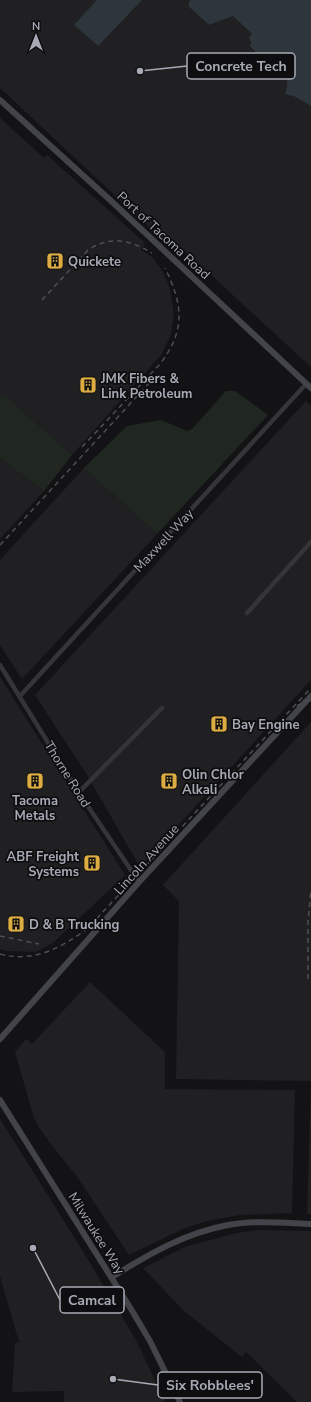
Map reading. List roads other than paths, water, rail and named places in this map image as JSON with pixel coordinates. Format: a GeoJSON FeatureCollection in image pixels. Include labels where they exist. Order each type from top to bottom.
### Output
{"type":"FeatureCollection","features":[{"type":"Feature","properties":{"kind":"street","name":"Port of Tacoma Road"},"geometry":{"type":"LineString","coordinates":[[0,100],[109,199],[309,386]]}},
{"type":"Feature","properties":{"kind":"street","name":"Maxwell Way"},"geometry":{"type":"LineString","coordinates":[[20,696],[309,386]]}},
{"type":"Feature","properties":{"kind":"street"},"geometry":{"type":"LineString","coordinates":[[247,612],[311,542]]}},
{"type":"Feature","properties":{"kind":"street","name":"Thorne Road"},"geometry":{"type":"LineString","coordinates":[[0,665],[79,792],[139,882]]}},
{"type":"Feature","properties":{"kind":"street","name":"Lincoln Avenue"},"geometry":{"type":"LineString","coordinates":[[0,1039],[139,882],[311,696]]}},
{"type":"Feature","properties":{"kind":"street"},"geometry":{"type":"LineString","coordinates":[[79,792],[162,708]]}},
{"type":"Feature","properties":{"kind":"street","name":"Milwaukee Way"},"geometry":{"type":"LineString","coordinates":[[0,1100],[150,1340],[180,1402]]}},
{"type":"Feature","properties":{"kind":"street"},"geometry":{"type":"LineString","coordinates":[[112,1278],[158,1250],[200,1231],[230,1224],[272,1222],[311,1224]]}},
{"type":"Feature","properties":{"kind":"railway"},"geometry":{"type":"LineString","coordinates":[[42,300],[88,250],[96,245],[113,241],[128,242],[152,253]]}},
{"type":"Feature","properties":{"kind":"railway"},"geometry":{"type":"LineString","coordinates":[[82,447],[160,364],[174,340],[178,328],[178,306],[171,281],[165,268]]}},
{"type":"Feature","properties":{"kind":"railway"},"geometry":{"type":"LineString","coordinates":[[0,545],[151,381]]}},
{"type":"Feature","properties":{"kind":"railway"},"geometry":{"type":"LineString","coordinates":[[0,954],[24,957],[46,952],[57,948],[87,929],[311,688]]}},
{"type":"Feature","properties":{"kind":"railway"},"geometry":{"type":"LineString","coordinates":[[297,706],[311,699]]}},
{"type":"Feature","properties":{"kind":"railway"},"geometry":{"type":"LineString","coordinates":[[308,979],[308,922],[311,889]]}},
{"type":"Feature","properties":{"kind":"railway"},"geometry":{"type":"LineString","coordinates":[[0,936],[39,944]]}},
{"type":"Feature","properties":{"kind":"place","name":"Concrete Tech"},"geometry":{"type":"Point","coordinates":[140,71]}},
{"type":"Feature","properties":{"kind":"place","name":"Quickete"},"geometry":{"type":"Point","coordinates":[55,261]}},
{"type":"Feature","properties":{"kind":"place","name":"JMK Fibers & Link Petroleum"},"geometry":{"type":"Point","coordinates":[88,385]}},
{"type":"Feature","properties":{"kind":"place","name":"Bay Engine"},"geometry":{"type":"Point","coordinates":[219,724]}},
{"type":"Feature","properties":{"kind":"place","name":"Tacoma Metals"},"geometry":{"type":"Point","coordinates":[35,781]}},
{"type":"Feature","properties":{"kind":"place","name":"Olin Chlor Alkali"},"geometry":{"type":"Point","coordinates":[169,781]}},
{"type":"Feature","properties":{"kind":"place","name":"ABF Freight Systems"},"geometry":{"type":"Point","coordinates":[92,863]}},
{"type":"Feature","properties":{"kind":"place","name":"D & B Trucking"},"geometry":{"type":"Point","coordinates":[16,924]}},
{"type":"Feature","properties":{"kind":"place","name":"Camcal"},"geometry":{"type":"Point","coordinates":[33,1248]}},
{"type":"Feature","properties":{"kind":"place","name":"Six Robblees'"},"geometry":{"type":"Point","coordinates":[113,1379]}}]}
